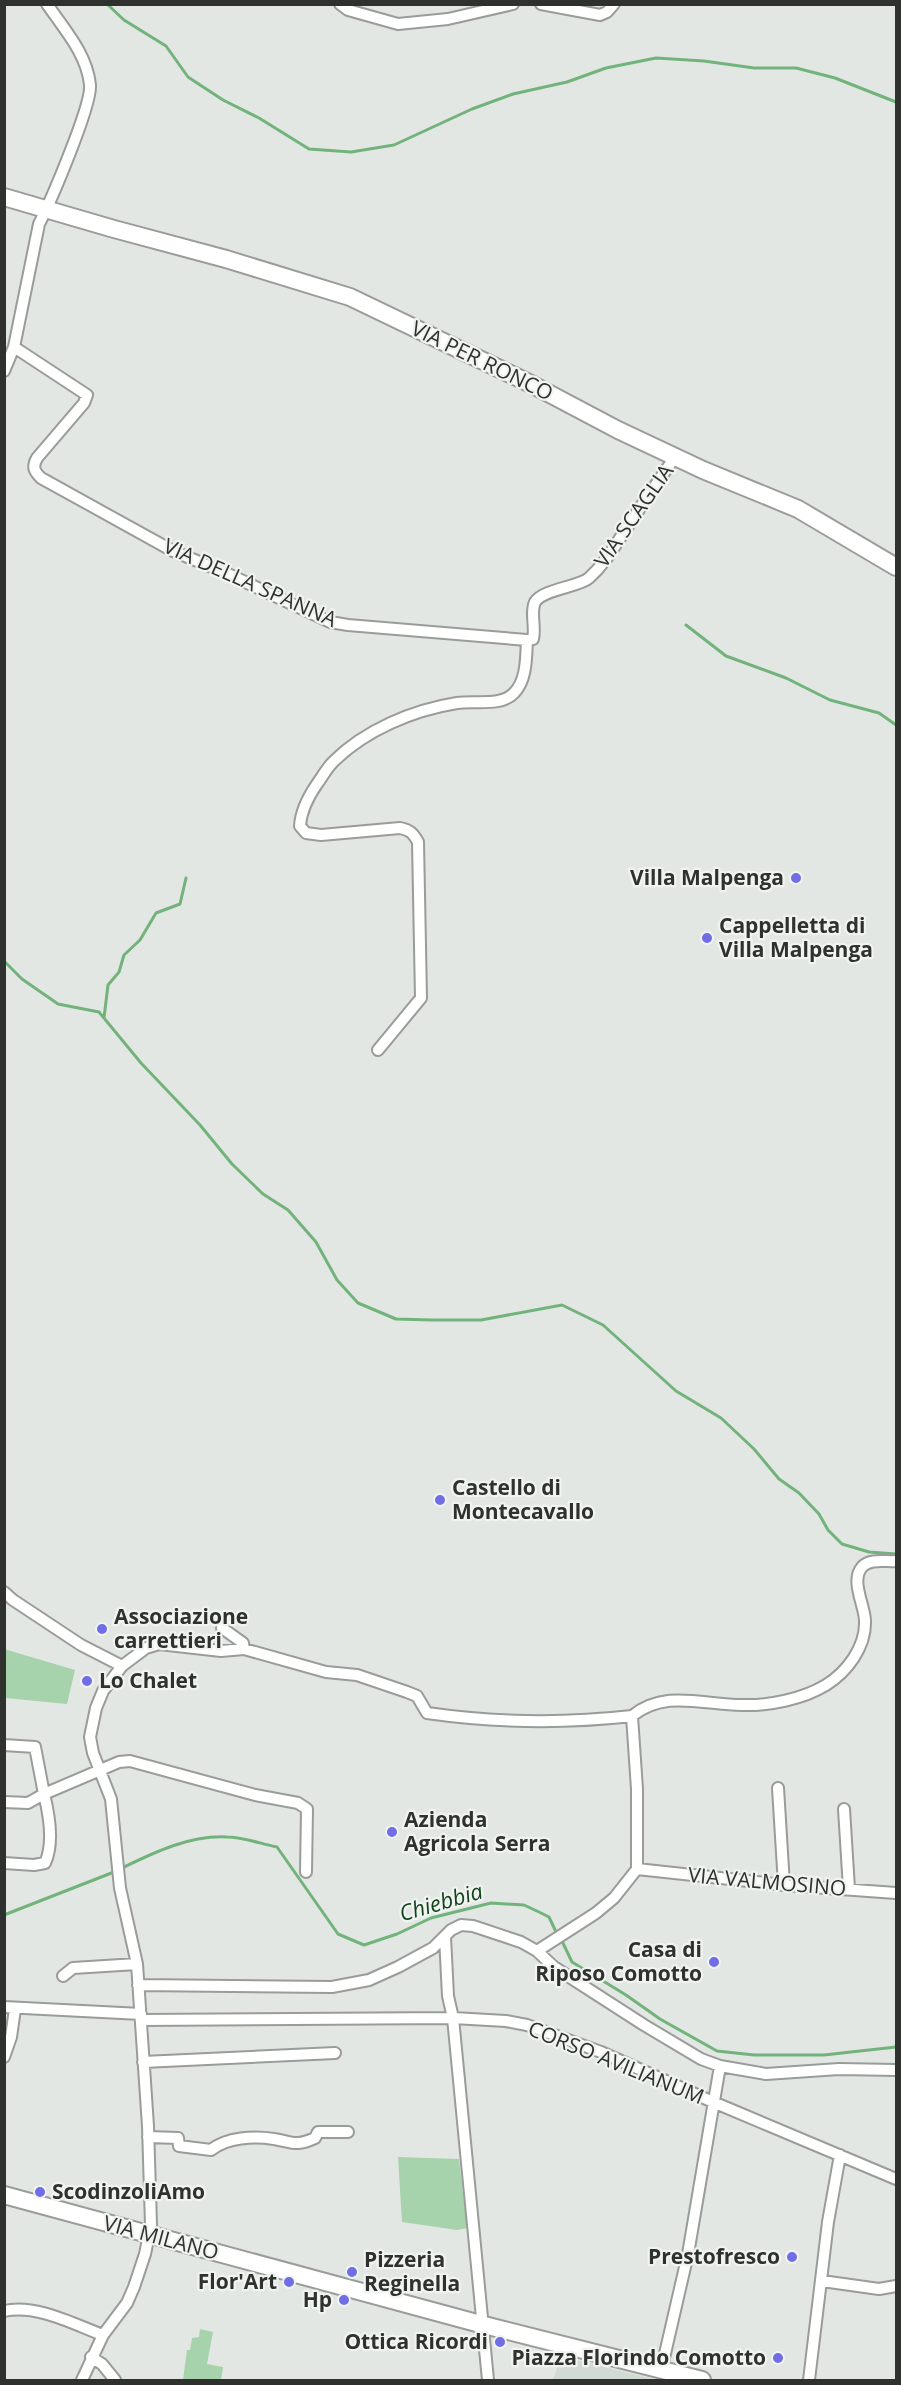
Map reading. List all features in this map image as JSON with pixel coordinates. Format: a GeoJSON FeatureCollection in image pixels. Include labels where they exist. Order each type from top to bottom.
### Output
{"type":"FeatureCollection","features":[{"type":"Feature","properties":{"kind":"street"},"geometry":{"type":"LineString","coordinates":[[4,371],[14,347],[39,224],[85,112],[91,88],[79,51],[47,4]]}},
{"type":"Feature","properties":{"kind":"street"},"geometry":{"type":"LineString","coordinates":[[339,4],[348,10],[399,24],[448,19],[513,4]]}},
{"type":"Feature","properties":{"kind":"street"},"geometry":{"type":"LineString","coordinates":[[541,4],[600,15],[608,12],[615,5]]}},
{"type":"Feature","properties":{"kind":"street","name":"VIA PER RONCO"},"geometry":{"type":"LineString","coordinates":[[4,197],[47,208],[114,230],[226,259],[350,297],[531,384],[675,457],[798,509],[897,567]]}},
{"type":"Feature","properties":{"kind":"street","name":"VIA DELLA SPANNA"},"geometry":{"type":"LineString","coordinates":[[14,347],[87,395],[84,403],[33,465],[34,471],[41,478],[173,551],[330,622],[527,640]]}},
{"type":"Feature","properties":{"kind":"street","name":"VIA SCAGLIA"},"geometry":{"type":"LineString","coordinates":[[527,640],[533,639],[535,631],[534,607],[537,599],[565,586],[586,581],[607,561],[627,527],[675,457]]}},
{"type":"Feature","properties":{"kind":"street"},"geometry":{"type":"LineString","coordinates":[[378,1050],[421,998],[418,842],[414,834],[407,829],[400,828],[321,835],[306,833],[300,826],[300,815],[310,794],[332,762],[364,738],[392,723],[437,707],[460,702],[502,700],[514,694],[522,682],[527,640]]}},
{"type":"Feature","properties":{"kind":"street"},"geometry":{"type":"LineString","coordinates":[[82,2380],[103,2335],[127,2303],[140,2271],[150,2236],[151,2185],[137,1964],[120,1888],[111,1799],[99,1771],[90,1737],[92,1722],[103,1691],[122,1666],[146,1648],[159,1644],[221,1652],[244,1649],[326,1672],[357,1675],[407,1692],[417,1696],[427,1713],[522,1723],[580,1722],[632,1716],[640,1709],[658,1701],[691,1699],[742,1705],[767,1703],[817,1690],[847,1667],[862,1638],[866,1620],[858,1587],[861,1567],[868,1562],[897,1561]]}},
{"type":"Feature","properties":{"kind":"street"},"geometry":{"type":"LineString","coordinates":[[4,1592],[81,1644],[122,1666]]}},
{"type":"Feature","properties":{"kind":"street"},"geometry":{"type":"LineString","coordinates":[[222,1628],[243,1643],[244,1649]]}},
{"type":"Feature","properties":{"kind":"street"},"geometry":{"type":"LineString","coordinates":[[537,1951],[596,1913],[614,1898],[637,1869],[637,1789],[632,1716]]}},
{"type":"Feature","properties":{"kind":"street"},"geometry":{"type":"LineString","coordinates":[[4,1745],[35,1748],[48,1811],[49,1839],[48,1856],[45,1863],[34,1865],[4,1863]]}},
{"type":"Feature","properties":{"kind":"street"},"geometry":{"type":"LineString","coordinates":[[4,1802],[28,1803],[119,1762],[130,1761],[255,1795],[266,1795],[298,1803],[307,1809],[306,1872]]}},
{"type":"Feature","properties":{"kind":"street"},"geometry":{"type":"LineString","coordinates":[[778,1788],[784,1885]]}},
{"type":"Feature","properties":{"kind":"street"},"geometry":{"type":"LineString","coordinates":[[844,1809],[849,1889]]}},
{"type":"Feature","properties":{"kind":"street","name":"VIA VALMOSINO"},"geometry":{"type":"LineString","coordinates":[[637,1869],[784,1885],[897,1893]]}},
{"type":"Feature","properties":{"kind":"street"},"geometry":{"type":"LineString","coordinates":[[138,1985],[332,1987],[369,1980],[419,1957],[451,1930],[461,1925],[473,1926],[520,1942],[537,1951],[554,1967],[644,2025],[701,2059],[720,2066],[766,2074],[840,2069],[897,2070]]}},
{"type":"Feature","properties":{"kind":"street"},"geometry":{"type":"LineString","coordinates":[[445,1936],[448,1996],[453,2018],[488,2380]]}},
{"type":"Feature","properties":{"kind":"street"},"geometry":{"type":"LineString","coordinates":[[63,1976],[73,1968],[137,1964]]}},
{"type":"Feature","properties":{"kind":"street"},"geometry":{"type":"LineString","coordinates":[[4,2057],[11,2037],[10,2008]]}},
{"type":"Feature","properties":{"kind":"street","name":"CORSO AVILIANUM"},"geometry":{"type":"LineString","coordinates":[[10,2008],[141,2017],[453,2018],[506,2021],[527,2025],[601,2052],[897,2179]]}},
{"type":"Feature","properties":{"kind":"street"},"geometry":{"type":"LineString","coordinates":[[143,2062],[335,2053]]}},
{"type":"Feature","properties":{"kind":"street"},"geometry":{"type":"LineString","coordinates":[[661,2371],[688,2254],[720,2066]]}},
{"type":"Feature","properties":{"kind":"street"},"geometry":{"type":"LineString","coordinates":[[148,2137],[178,2138],[179,2146],[211,2150],[219,2143],[232,2139],[275,2139],[288,2143],[303,2143],[315,2138],[318,2132],[348,2132]]}},
{"type":"Feature","properties":{"kind":"street"},"geometry":{"type":"LineString","coordinates":[[808,2380],[828,2222],[840,2155]]}},
{"type":"Feature","properties":{"kind":"street","name":"VIA MILANO"},"geometry":{"type":"LineString","coordinates":[[4,2195],[484,2325],[702,2380]]}},
{"type":"Feature","properties":{"kind":"street"},"geometry":{"type":"LineString","coordinates":[[822,2281],[879,2289],[897,2286]]}},
{"type":"Feature","properties":{"kind":"street"},"geometry":{"type":"LineString","coordinates":[[4,2311],[19,2310],[49,2314],[103,2335]]}},
{"type":"Feature","properties":{"kind":"street"},"geometry":{"type":"LineString","coordinates":[[92,2357],[102,2364],[115,2380]]}},
{"type":"Feature","properties":{"kind":"shaded area"},"geometry":{"type":"Polygon","coordinates":[[[561,2356],[657,2380],[553,2380],[561,2356]]]}},
{"type":"Feature","properties":{"kind":"green space"},"geometry":{"type":"Polygon","coordinates":[[[4,1649],[75,1670],[67,1704],[5,1698],[4,1649]]]}},
{"type":"Feature","properties":{"kind":"green space"},"geometry":{"type":"Polygon","coordinates":[[[398,2157],[459,2159],[467,2228],[457,2230],[402,2222],[398,2157]]]}},
{"type":"Feature","properties":{"kind":"green space"},"geometry":{"type":"Polygon","coordinates":[[[200,2329],[213,2332],[207,2364],[223,2367],[221,2380],[183,2380],[187,2350],[190,2350],[192,2338],[199,2337],[200,2329]]]}},
{"type":"Feature","properties":{"kind":"waterway"},"geometry":{"type":"LineString","coordinates":[[107,4],[124,20],[166,46],[188,77],[223,100],[259,118],[309,149],[351,152],[394,145],[472,109],[513,94],[567,82],[606,68],[656,58],[704,61],[754,68],[796,68],[835,78],[896,102]]}},
{"type":"Feature","properties":{"kind":"waterway"},"geometry":{"type":"LineString","coordinates":[[686,625],[726,656],[786,678],[830,700],[879,713],[896,725]]}},
{"type":"Feature","properties":{"kind":"waterway"},"geometry":{"type":"LineString","coordinates":[[104,1018],[108,985],[119,972],[124,955],[140,940],[156,913],[180,904],[186,878]]}},
{"type":"Feature","properties":{"kind":"waterway"},"geometry":{"type":"LineString","coordinates":[[4,961],[22,979],[58,1004],[99,1012],[141,1063],[200,1125],[232,1164],[263,1194],[288,1210],[316,1242],[337,1280],[358,1303],[396,1319],[431,1320],[481,1320],[562,1305],[603,1325],[676,1391],[721,1418],[754,1449],[779,1479],[799,1493],[842,1544],[869,1552],[896,1554]]}},
{"type":"Feature","properties":{"kind":"waterway","name":"Chiebbia"},"geometry":{"type":"LineString","coordinates":[[120,1869],[158,1851],[185,1842],[213,1837],[240,1838],[277,1847],[338,1934],[364,1945],[397,1934],[431,1918],[491,1903],[524,1905],[539,1912],[549,1917],[557,1934]]}},
{"type":"Feature","properties":{"kind":"waterway","name":"Chiebbia"},"geometry":{"type":"LineString","coordinates":[[4,1915],[114,1872]]}},
{"type":"Feature","properties":{"kind":"waterway","name":"Chiebbia"},"geometry":{"type":"LineString","coordinates":[[561,1939],[572,1962],[660,2019],[717,2051],[754,2055],[824,2055],[896,2047]]}},
{"type":"Feature","properties":{"kind":"place","name":"Villa Malpenga"},"geometry":{"type":"Point","coordinates":[796,878]}},
{"type":"Feature","properties":{"kind":"place","name":"Cappelletta di Villa Malpenga"},"geometry":{"type":"Point","coordinates":[707,938]}},
{"type":"Feature","properties":{"kind":"place","name":"Castello di Montecavallo"},"geometry":{"type":"Point","coordinates":[440,1500]}},
{"type":"Feature","properties":{"kind":"place","name":"Associazione carrettieri"},"geometry":{"type":"Point","coordinates":[102,1629]}},
{"type":"Feature","properties":{"kind":"place","name":"Lo Chalet"},"geometry":{"type":"Point","coordinates":[87,1681]}},
{"type":"Feature","properties":{"kind":"place","name":"Azienda Agricola Serra"},"geometry":{"type":"Point","coordinates":[392,1832]}},
{"type":"Feature","properties":{"kind":"place","name":"Casa di Riposo Comotto"},"geometry":{"type":"Point","coordinates":[714,1962]}},
{"type":"Feature","properties":{"kind":"place","name":"ScodinzoliAmo"},"geometry":{"type":"Point","coordinates":[40,2192]}},
{"type":"Feature","properties":{"kind":"place","name":"Prestofresco"},"geometry":{"type":"Point","coordinates":[792,2257]}},
{"type":"Feature","properties":{"kind":"place","name":"Pizzeria Reginella"},"geometry":{"type":"Point","coordinates":[352,2272]}},
{"type":"Feature","properties":{"kind":"place","name":"Flor'Art"},"geometry":{"type":"Point","coordinates":[289,2282]}},
{"type":"Feature","properties":{"kind":"place","name":"Hp"},"geometry":{"type":"Point","coordinates":[344,2300]}},
{"type":"Feature","properties":{"kind":"place","name":"Ottica Ricordi"},"geometry":{"type":"Point","coordinates":[500,2342]}},
{"type":"Feature","properties":{"kind":"place","name":"Piazza Florindo Comotto"},"geometry":{"type":"Point","coordinates":[778,2358]}}]}
